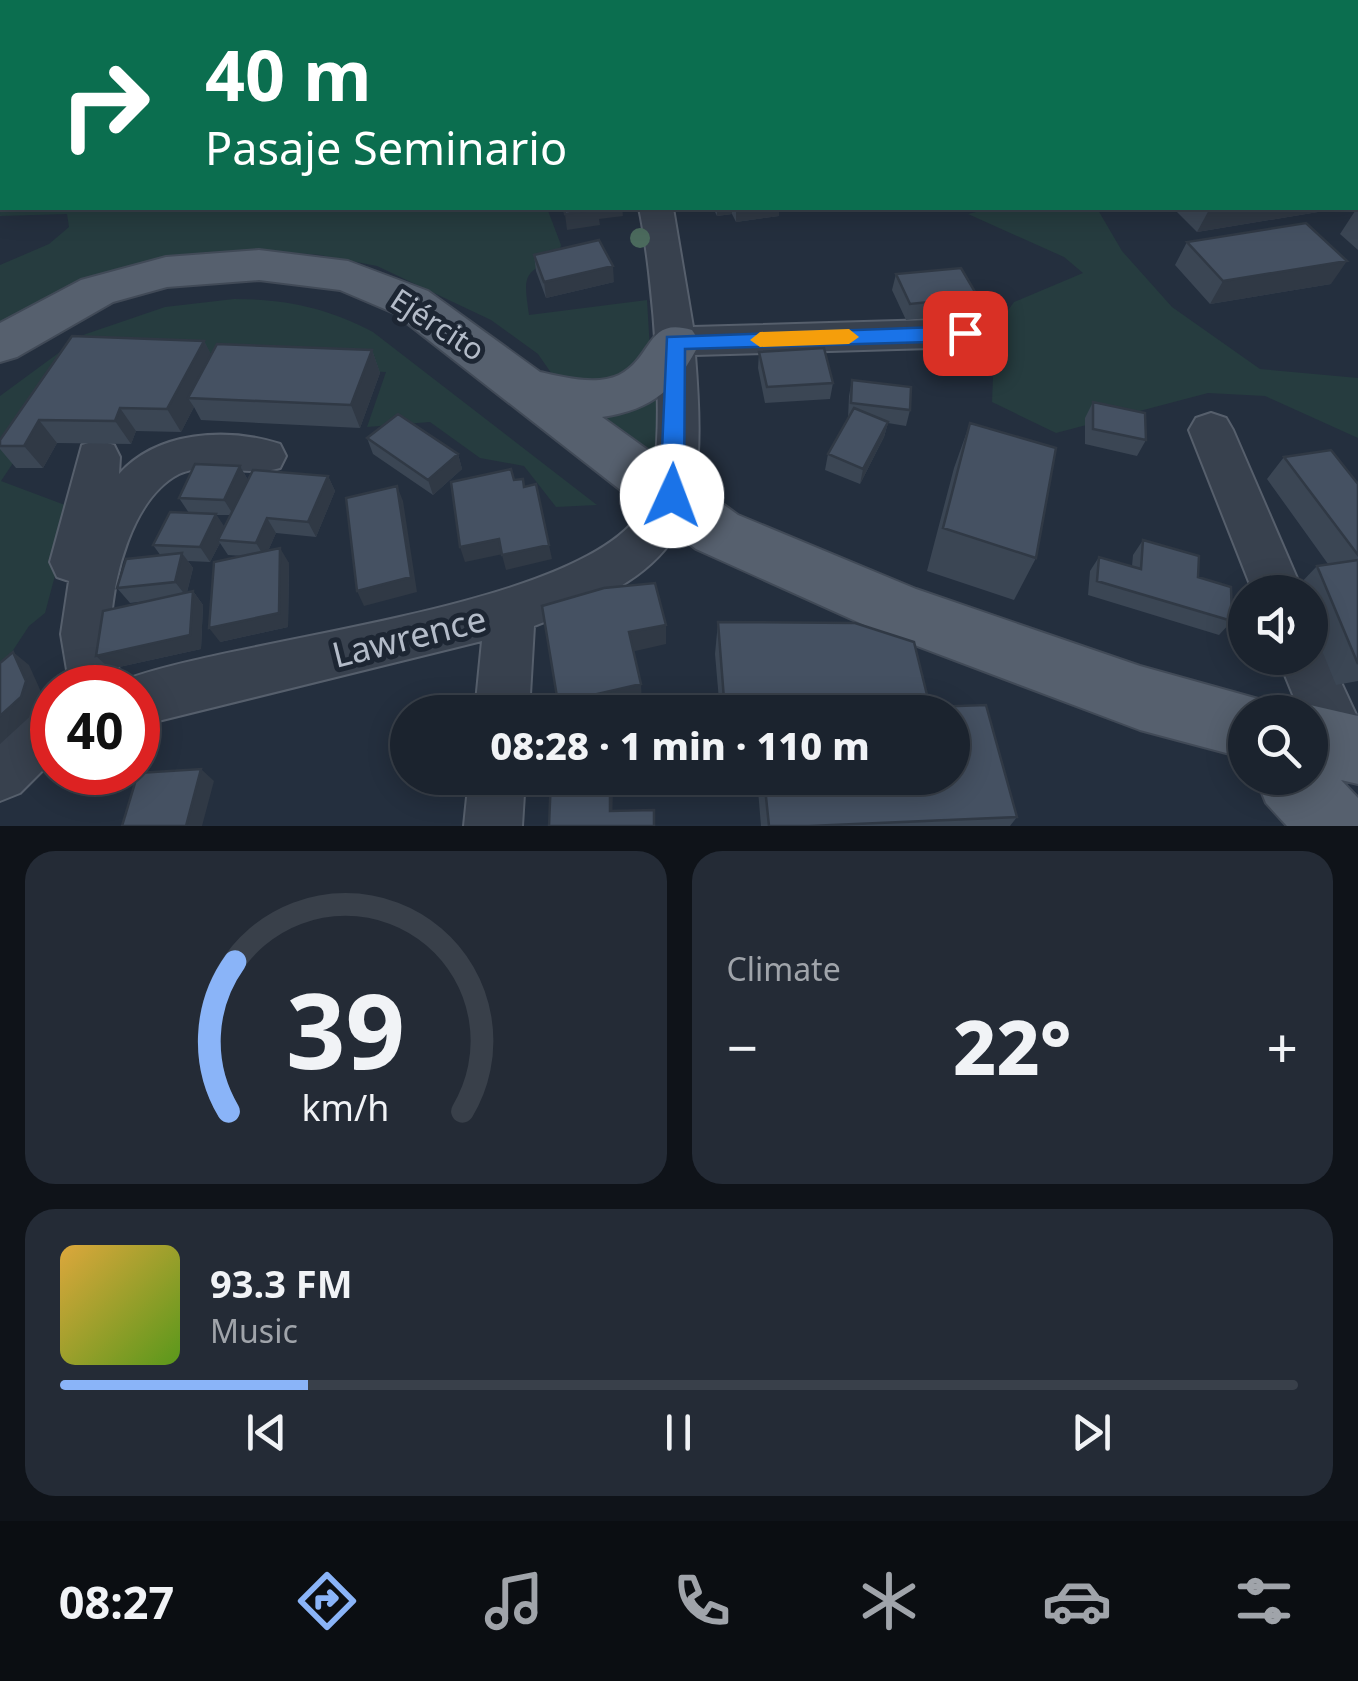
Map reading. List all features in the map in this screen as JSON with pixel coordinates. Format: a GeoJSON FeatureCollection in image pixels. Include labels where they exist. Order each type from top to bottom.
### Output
{"type":"FeatureCollection","features":[{"type":"Feature","properties":{"kind":"main road","name":"Ejército"},"geometry":{"type":"LineString","coordinates":[[0,345],[75,301],[121,282],[196,268],[299,268],[348,276],[394,292],[528,387],[682,517]]}},
{"type":"Feature","properties":{"kind":"main road","name":"Ejército"},"geometry":{"type":"LineString","coordinates":[[0,373],[24,353],[79,320],[144,295],[230,284],[288,286],[333,294],[390,318],[682,517],[902,612],[1140,698],[1228,725]]}},
{"type":"Feature","properties":{"kind":"main road"},"geometry":{"type":"LineString","coordinates":[[528,387],[579,398],[631,392],[657,376],[675,342]]}},
{"type":"Feature","properties":{"kind":"main road"},"geometry":{"type":"LineString","coordinates":[[1328,777],[1334,826]]}},
{"type":"Feature","properties":{"kind":"street"},"geometry":{"type":"LineString","coordinates":[[657,210],[664,235],[675,342],[682,517]]}},
{"type":"Feature","properties":{"kind":"street"},"geometry":{"type":"LineString","coordinates":[[675,342],[965,333]]}},
{"type":"Feature","properties":{"kind":"street"},"geometry":{"type":"LineString","coordinates":[[1210,430],[1271,575]]}},
{"type":"Feature","properties":{"kind":"street"},"geometry":{"type":"LineString","coordinates":[[91,665],[88,609],[108,539],[129,495],[148,472],[175,457],[264,456]]}},
{"type":"Feature","properties":{"kind":"street"},"geometry":{"type":"LineString","coordinates":[[72,665],[66,652],[66,603],[96,481],[98,457]]}},
{"type":"Feature","properties":{"kind":"street","name":"Lawrence"},"geometry":{"type":"LineString","coordinates":[[160,695],[510,612],[604,570],[682,517]]}},
{"type":"Feature","properties":{"kind":"street"},"geometry":{"type":"LineString","coordinates":[[503,695],[510,612]]}},
{"type":"Feature","properties":{"kind":"street"},"geometry":{"type":"LineString","coordinates":[[0,774],[30,745]]}},
{"type":"Feature","properties":{"kind":"street"},"geometry":{"type":"LineString","coordinates":[[493,826],[495,795]]}},
{"type":"Feature","properties":{"kind":"green space"},"geometry":{"type":"Polygon","coordinates":[[[0,210],[548,210],[561,245],[558,258],[531,272],[528,278],[529,315],[647,300],[650,350],[622,383],[556,380],[538,354],[491,320],[377,266],[271,251],[197,255],[0,327],[0,265],[49,244],[69,227],[67,214],[0,216],[0,210]]]}},
{"type":"Feature","properties":{"kind":"green space"},"geometry":{"type":"Polygon","coordinates":[[[984,210],[1098,210],[1122,251],[1172,307],[1260,369],[1358,378],[1358,438],[1265,396],[1208,393],[1056,433],[992,402],[995,328],[1014,302],[1083,273],[1064,257],[968,214],[984,210]]]}},
{"type":"Feature","properties":{"kind":"green space"},"geometry":{"type":"Polygon","coordinates":[[[234,299],[306,306],[373,332],[597,505],[556,507],[524,466],[480,458],[430,422],[367,427],[386,372],[83,358],[1,481],[73,508],[45,613],[29,626],[0,670],[0,396],[83,335],[165,307],[234,299]]]}},
{"type":"Feature","properties":{"kind":"green space"},"geometry":{"type":"Polygon","coordinates":[[[661,393],[659,468],[584,414],[661,393]]]}},
{"type":"Feature","properties":{"kind":"building"},"geometry":{"type":"Polygon","coordinates":[[[1306,223],[1347,261],[1223,281],[1187,242],[1306,223]]]}},
{"type":"Feature","properties":{"kind":"building"},"geometry":{"type":"Polygon","coordinates":[[[599,240],[613,266],[544,282],[534,255],[599,240]]]}},
{"type":"Feature","properties":{"kind":"building"},"geometry":{"type":"Polygon","coordinates":[[[961,268],[978,297],[910,304],[896,274],[961,268]]]}},
{"type":"Feature","properties":{"kind":"building"},"geometry":{"type":"Polygon","coordinates":[[[72,336],[204,341],[167,409],[120,408],[115,421],[39,420],[24,446],[0,446],[0,440],[72,336]]]}},
{"type":"Feature","properties":{"kind":"building"},"geometry":{"type":"Polygon","coordinates":[[[217,344],[372,350],[351,405],[188,398],[217,344]]]}},
{"type":"Feature","properties":{"kind":"building"},"geometry":{"type":"Polygon","coordinates":[[[824,348],[833,383],[767,387],[759,352],[824,348]]]}},
{"type":"Feature","properties":{"kind":"building"},"geometry":{"type":"Polygon","coordinates":[[[852,380],[911,387],[910,410],[851,403],[852,380]]]}},
{"type":"Feature","properties":{"kind":"building"},"geometry":{"type":"Polygon","coordinates":[[[1093,402],[1145,413],[1146,440],[1093,429],[1093,402]]]}},
{"type":"Feature","properties":{"kind":"building"},"geometry":{"type":"Polygon","coordinates":[[[854,408],[888,422],[863,469],[828,454],[854,408]]]}},
{"type":"Feature","properties":{"kind":"building"},"geometry":{"type":"Polygon","coordinates":[[[398,414],[458,454],[428,480],[367,438],[398,414]]]}},
{"type":"Feature","properties":{"kind":"building"},"geometry":{"type":"Polygon","coordinates":[[[970,423],[1056,448],[1036,558],[943,528],[970,423]]]}},
{"type":"Feature","properties":{"kind":"building"},"geometry":{"type":"Polygon","coordinates":[[[1331,450],[1358,484],[1358,555],[1284,457],[1331,450]]]}},
{"type":"Feature","properties":{"kind":"building"},"geometry":{"type":"Polygon","coordinates":[[[195,464],[240,466],[224,500],[179,498],[195,464]]]}},
{"type":"Feature","properties":{"kind":"building"},"geometry":{"type":"Polygon","coordinates":[[[511,469],[514,480],[523,479],[524,487],[536,484],[549,545],[502,555],[499,539],[460,547],[451,482],[511,469]]]}},
{"type":"Feature","properties":{"kind":"building"},"geometry":{"type":"Polygon","coordinates":[[[253,470],[328,476],[308,522],[267,518],[256,543],[218,540],[253,470]]]}},
{"type":"Feature","properties":{"kind":"building"},"geometry":{"type":"Polygon","coordinates":[[[397,486],[411,577],[357,591],[346,498],[397,486]]]}},
{"type":"Feature","properties":{"kind":"building"},"geometry":{"type":"Polygon","coordinates":[[[170,512],[216,514],[200,547],[153,545],[170,512]]]}},
{"type":"Feature","properties":{"kind":"building"},"geometry":{"type":"Polygon","coordinates":[[[1143,540],[1199,556],[1198,577],[1228,586],[1228,620],[1097,581],[1099,557],[1141,569],[1143,540]]]}},
{"type":"Feature","properties":{"kind":"building"},"geometry":{"type":"Polygon","coordinates":[[[280,548],[279,613],[209,628],[214,562],[280,548]]]}},
{"type":"Feature","properties":{"kind":"building"},"geometry":{"type":"Polygon","coordinates":[[[182,553],[175,582],[117,588],[126,559],[182,553]]]}},
{"type":"Feature","properties":{"kind":"building"},"geometry":{"type":"Polygon","coordinates":[[[1358,560],[1358,664],[1328,592],[1328,575],[1321,575],[1317,566],[1358,560]]]}},
{"type":"Feature","properties":{"kind":"building"},"geometry":{"type":"Polygon","coordinates":[[[655,583],[666,625],[629,632],[641,684],[593,695],[557,695],[542,606],[604,588],[655,583]]]}},
{"type":"Feature","properties":{"kind":"building"},"geometry":{"type":"Polygon","coordinates":[[[193,591],[190,635],[96,656],[103,611],[193,591]]]}},
{"type":"Feature","properties":{"kind":"building"},"geometry":{"type":"Polygon","coordinates":[[[718,622],[855,623],[914,642],[927,695],[724,695],[718,622]]]}},
{"type":"Feature","properties":{"kind":"building"},"geometry":{"type":"Polygon","coordinates":[[[13,652],[26,681],[21,697],[0,716],[0,663],[13,652]]]}},
{"type":"Feature","properties":{"kind":"building"},"geometry":{"type":"Polygon","coordinates":[[[986,705],[1017,817],[769,826],[766,795],[970,795],[970,706],[986,705]]]}},
{"type":"Feature","properties":{"kind":"building"},"geometry":{"type":"Polygon","coordinates":[[[201,769],[186,826],[122,826],[131,795],[160,795],[160,772],[201,769]]]}},
{"type":"Feature","properties":{"kind":"building"},"geometry":{"type":"Polygon","coordinates":[[[550,795],[610,795],[610,811],[654,810],[654,826],[549,826],[550,795]]]}},
{"type":"Feature","properties":{"kind":"slow traffic"},"geometry":{"type":"LineString","coordinates":[[760,340],[849,337]]}},
{"type":"Feature","properties":{"kind":"route"},"geometry":{"type":"LineString","coordinates":[[672,496],[675,342],[965,333]]}}]}
